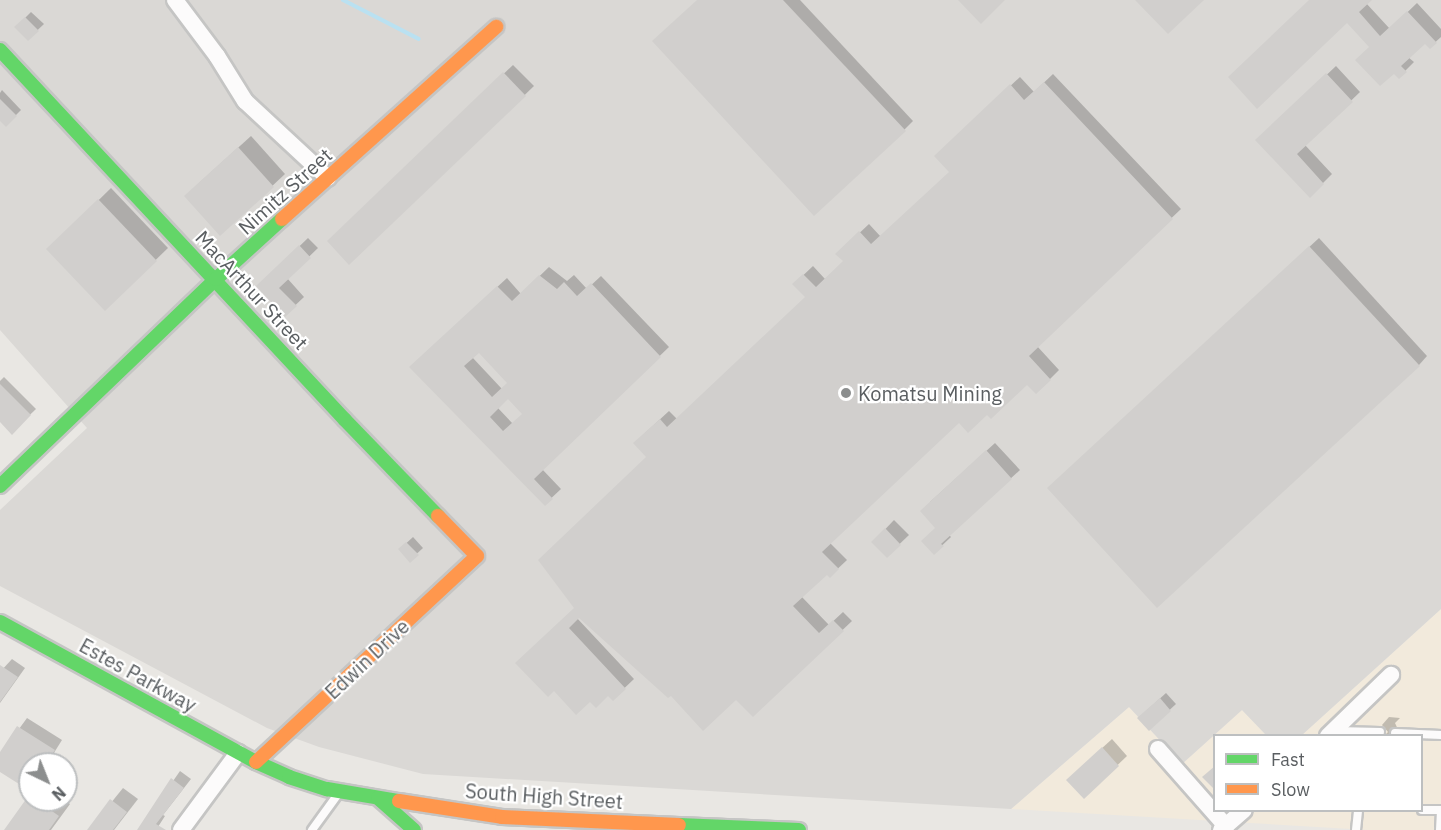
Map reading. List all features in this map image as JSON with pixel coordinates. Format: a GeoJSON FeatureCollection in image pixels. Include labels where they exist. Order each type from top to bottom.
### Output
{"type":"FeatureCollection","features":[{"type":"Feature","properties":{"kind":"street"},"geometry":{"type":"LineString","coordinates":[[175,0],[217,56],[245,102],[328,178]]}},
{"type":"Feature","properties":{"kind":"street","name":"Nimitz Street"},"geometry":{"type":"LineString","coordinates":[[0,486],[216,279],[496,27]]}},
{"type":"Feature","properties":{"kind":"street","name":"MacArthur Street"},"geometry":{"type":"LineString","coordinates":[[0,50],[216,279],[345,420],[477,555]]}},
{"type":"Feature","properties":{"kind":"street","name":"Edwin Drive"},"geometry":{"type":"LineString","coordinates":[[256,762],[477,555]]}},
{"type":"Feature","properties":{"kind":"street","name":"Estes Parkway"},"geometry":{"type":"LineString","coordinates":[[0,622],[256,762]]}},
{"type":"Feature","properties":{"kind":"street"},"geometry":{"type":"LineString","coordinates":[[1331,733],[1391,675]]}},
{"type":"Feature","properties":{"kind":"street"},"geometry":{"type":"LineString","coordinates":[[1158,749],[1224,828],[1242,812]]}},
{"type":"Feature","properties":{"kind":"street"},"geometry":{"type":"LineString","coordinates":[[182,830],[238,753]]}},
{"type":"Feature","properties":{"kind":"street","name":"South High Street"},"geometry":{"type":"LineString","coordinates":[[256,762],[309,784],[340,791],[502,817],[799,830]]}},
{"type":"Feature","properties":{"kind":"street"},"geometry":{"type":"LineString","coordinates":[[378,798],[414,830]]}},
{"type":"Feature","properties":{"kind":"street"},"geometry":{"type":"LineString","coordinates":[[461,830],[464,810]]}},
{"type":"Feature","properties":{"kind":"street"},"geometry":{"type":"LineString","coordinates":[[528,830],[574,820]]}},
{"type":"Feature","properties":{"kind":"lane"},"geometry":{"type":"LineString","coordinates":[[1331,733],[1380,732]]}},
{"type":"Feature","properties":{"kind":"lane"},"geometry":{"type":"LineString","coordinates":[[1395,733],[1418,734]]}},
{"type":"Feature","properties":{"kind":"lane"},"geometry":{"type":"LineString","coordinates":[[1423,734],[1441,735]]}},
{"type":"Feature","properties":{"kind":"lane"},"geometry":{"type":"LineString","coordinates":[[312,830],[340,791]]}},
{"type":"Feature","properties":{"kind":"lane"},"geometry":{"type":"LineString","coordinates":[[1423,810],[1441,810],[1440,830]]}},
{"type":"Feature","properties":{"kind":"lane"},"geometry":{"type":"LineString","coordinates":[[1356,830],[1358,812]]}},
{"type":"Feature","properties":{"kind":"shaded area","name":"Komatsu Mining"},"geometry":{"type":"Polygon","coordinates":[[[0,0],[1441,0],[1441,609],[1303,734],[1265,734],[1242,710],[1182,764],[1129,707],[1011,809],[423,774],[319,747],[267,728],[0,586],[0,510],[87,428],[0,330],[0,0]]]}},
{"type":"Feature","properties":{"kind":"shaded area"},"geometry":{"type":"Polygon","coordinates":[[[1441,609],[1441,830],[1368,830],[1011,809],[1129,707],[1182,764],[1213,736],[1213,812],[1423,812],[1423,734],[1303,734],[1441,609]]]}},
{"type":"Feature","properties":{"kind":"shaded area"},"geometry":{"type":"Polygon","coordinates":[[[1242,710],[1265,734],[1215,734],[1242,710]]]}},
{"type":"Feature","properties":{"kind":"building"},"geometry":{"type":"Polygon","coordinates":[[[697,0],[783,0],[906,131],[814,216],[652,41],[697,0]]]}},
{"type":"Feature","properties":{"kind":"building"},"geometry":{"type":"Polygon","coordinates":[[[958,0],[1005,0],[981,24],[958,0]]]}},
{"type":"Feature","properties":{"kind":"building"},"geometry":{"type":"Polygon","coordinates":[[[1135,0],[1204,0],[1168,34],[1135,0]]]}},
{"type":"Feature","properties":{"kind":"building"},"geometry":{"type":"Polygon","coordinates":[[[1309,0],[1372,0],[1359,12],[1380,36],[1407,11],[1437,43],[1430,49],[1425,44],[1401,66],[1407,72],[1399,79],[1394,74],[1380,86],[1355,60],[1369,47],[1347,23],[1257,109],[1228,77],[1309,0]]]}},
{"type":"Feature","properties":{"kind":"building"},"geometry":{"type":"Polygon","coordinates":[[[25,17],[39,31],[28,41],[14,27],[25,17]]]}},
{"type":"Feature","properties":{"kind":"building"},"geometry":{"type":"Polygon","coordinates":[[[503,72],[526,96],[349,265],[327,241],[503,72]]]}},
{"type":"Feature","properties":{"kind":"building"},"geometry":{"type":"Polygon","coordinates":[[[1326,73],[1353,102],[1297,154],[1324,184],[1310,198],[1255,140],[1326,73]]]}},
{"type":"Feature","properties":{"kind":"building","name":"Komatsu Mining"},"geometry":{"type":"Polygon","coordinates":[[[1044,82],[1173,219],[1029,356],[1051,380],[1036,394],[1027,385],[991,419],[987,415],[968,433],[959,423],[822,552],[839,569],[830,578],[827,575],[793,606],[819,633],[833,620],[844,631],[753,717],[736,700],[703,731],[671,696],[668,698],[579,618],[569,628],[626,689],[613,701],[608,696],[596,708],[590,702],[576,715],[554,691],[548,697],[515,663],[574,608],[538,560],[646,457],[633,443],[660,419],[667,427],[805,297],[792,284],[803,274],[816,287],[843,261],[835,254],[859,231],[871,244],[949,172],[934,156],[1010,84],[1024,100],[1044,82]]]}},
{"type":"Feature","properties":{"kind":"building"},"geometry":{"type":"Polygon","coordinates":[[[0,99],[17,116],[6,127],[0,121],[0,99]]]}},
{"type":"Feature","properties":{"kind":"building"},"geometry":{"type":"Polygon","coordinates":[[[238,147],[274,187],[220,236],[184,196],[238,147]]]}},
{"type":"Feature","properties":{"kind":"building"},"geometry":{"type":"Polygon","coordinates":[[[98,199],[157,261],[105,311],[46,249],[98,199]]]}},
{"type":"Feature","properties":{"kind":"building"},"geometry":{"type":"Polygon","coordinates":[[[299,245],[311,258],[279,288],[297,306],[285,317],[256,286],[299,245]]]}},
{"type":"Feature","properties":{"kind":"building"},"geometry":{"type":"Polygon","coordinates":[[[1309,246],[1420,366],[1157,608],[1047,488],[1309,246]]]}},
{"type":"Feature","properties":{"kind":"building"},"geometry":{"type":"Polygon","coordinates":[[[539,275],[557,289],[564,282],[577,296],[591,283],[661,357],[534,479],[553,499],[545,506],[409,367],[497,286],[512,301],[539,275]],[[479,353],[464,366],[492,397],[507,383],[479,353]],[[508,399],[490,417],[503,431],[522,414],[508,399]]]}},
{"type":"Feature","properties":{"kind":"building"},"geometry":{"type":"Polygon","coordinates":[[[0,384],[31,415],[12,435],[0,422],[0,384]]]}},
{"type":"Feature","properties":{"kind":"building"},"geometry":{"type":"Polygon","coordinates":[[[986,450],[1012,479],[941,544],[944,546],[934,555],[921,541],[935,528],[920,511],[986,450]]]}},
{"type":"Feature","properties":{"kind":"building"},"geometry":{"type":"Polygon","coordinates":[[[885,528],[901,545],[887,558],[871,542],[885,528]]]}},
{"type":"Feature","properties":{"kind":"building"},"geometry":{"type":"Polygon","coordinates":[[[406,542],[419,555],[410,563],[398,549],[406,542]]]}},
{"type":"Feature","properties":{"kind":"building"},"geometry":{"type":"Polygon","coordinates":[[[0,665],[18,677],[0,702],[0,665]]]}},
{"type":"Feature","properties":{"kind":"building"},"geometry":{"type":"Polygon","coordinates":[[[1160,698],[1171,711],[1149,731],[1137,718],[1160,698]]]}},
{"type":"Feature","properties":{"kind":"building"},"geometry":{"type":"Polygon","coordinates":[[[17,726],[55,750],[54,752],[18,752],[18,783],[0,772],[0,752],[17,726]]]}},
{"type":"Feature","properties":{"kind":"building"},"geometry":{"type":"Polygon","coordinates":[[[1102,747],[1119,766],[1084,799],[1066,780],[1102,747]]]}},
{"type":"Feature","properties":{"kind":"building"},"geometry":{"type":"Polygon","coordinates":[[[1213,768],[1213,788],[1202,777],[1213,768]]]}},
{"type":"Feature","properties":{"kind":"building"},"geometry":{"type":"Polygon","coordinates":[[[171,778],[184,788],[156,824],[166,830],[137,830],[171,778]]]}},
{"type":"Feature","properties":{"kind":"building"},"geometry":{"type":"Polygon","coordinates":[[[110,799],[127,812],[113,830],[87,830],[110,799]]]}},
{"type":"Feature","properties":{"kind":"building"},"geometry":{"type":"Polygon","coordinates":[[[18,810],[53,812],[59,816],[49,830],[4,830],[18,810]]]}},
{"type":"Feature","properties":{"kind":"waterway"},"geometry":{"type":"LineString","coordinates":[[343,0],[419,39]]}},
{"type":"Feature","properties":{"kind":"traffic: fast"},"geometry":{"type":"LineString","coordinates":[[0,50],[345,420],[438,516]]}},
{"type":"Feature","properties":{"kind":"traffic: fast"},"geometry":{"type":"LineString","coordinates":[[0,486],[216,279],[282,219]]}},
{"type":"Feature","properties":{"kind":"traffic: fast"},"geometry":{"type":"LineString","coordinates":[[0,622],[256,762],[289,777],[327,789],[399,801]]}},
{"type":"Feature","properties":{"kind":"traffic: fast"},"geometry":{"type":"LineString","coordinates":[[378,798],[414,830]]}},
{"type":"Feature","properties":{"kind":"traffic: fast"},"geometry":{"type":"LineString","coordinates":[[679,825],[799,830]]}},
{"type":"Feature","properties":{"kind":"traffic: slow"},"geometry":{"type":"LineString","coordinates":[[282,219],[496,27]]}},
{"type":"Feature","properties":{"kind":"traffic: slow"},"geometry":{"type":"LineString","coordinates":[[256,762],[477,556],[438,516]]}},
{"type":"Feature","properties":{"kind":"traffic: slow"},"geometry":{"type":"LineString","coordinates":[[399,801],[502,817],[679,825]]}},
{"type":"Feature","properties":{"kind":"place","name":"Komatsu Mining"},"geometry":{"type":"Point","coordinates":[846,393]}}]}
